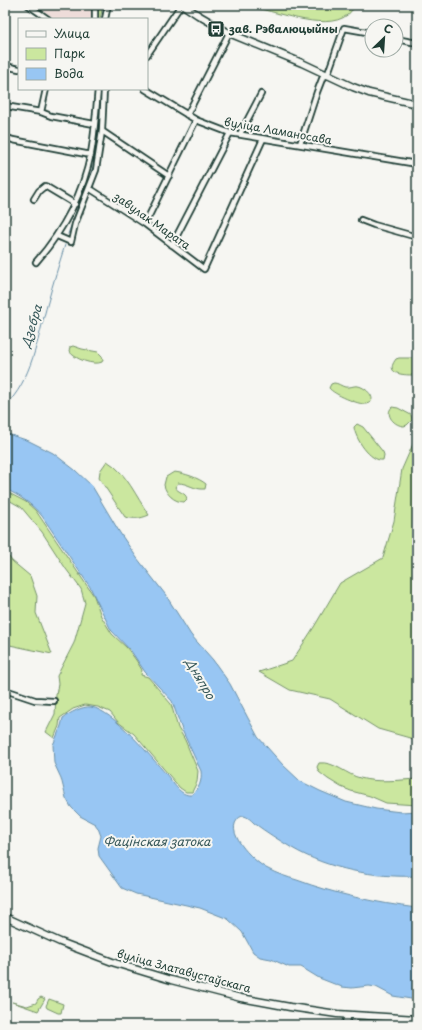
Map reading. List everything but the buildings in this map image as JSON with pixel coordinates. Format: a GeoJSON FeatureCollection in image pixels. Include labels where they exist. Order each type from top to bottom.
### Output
{"type":"FeatureCollection","features":[{"type":"Feature","properties":{"kind":"street"},"geometry":{"type":"LineString","coordinates":[[28,5],[47,18]]}},
{"type":"Feature","properties":{"kind":"street"},"geometry":{"type":"LineString","coordinates":[[95,5],[95,18]]}},
{"type":"Feature","properties":{"kind":"street"},"geometry":{"type":"LineString","coordinates":[[105,18],[108,5]]}},
{"type":"Feature","properties":{"kind":"street"},"geometry":{"type":"LineString","coordinates":[[148,54],[182,5],[229,33],[326,75],[369,93],[417,104]]}},
{"type":"Feature","properties":{"kind":"street"},"geometry":{"type":"LineString","coordinates":[[300,144],[317,92],[326,75],[344,28],[364,32]]}},
{"type":"Feature","properties":{"kind":"street"},"geometry":{"type":"LineString","coordinates":[[187,115],[229,33]]}},
{"type":"Feature","properties":{"kind":"street"},"geometry":{"type":"LineString","coordinates":[[404,41],[417,43]]}},
{"type":"Feature","properties":{"kind":"street"},"geometry":{"type":"LineString","coordinates":[[5,66],[18,69]]}},
{"type":"Feature","properties":{"kind":"street"},"geometry":{"type":"LineString","coordinates":[[41,112],[46,90]]}},
{"type":"Feature","properties":{"kind":"street"},"geometry":{"type":"LineString","coordinates":[[36,262],[58,236],[74,204],[86,174],[91,155],[98,90]]}},
{"type":"Feature","properties":{"kind":"street"},"geometry":{"type":"LineString","coordinates":[[58,236],[71,242],[75,224],[96,170],[102,131],[104,90]]}},
{"type":"Feature","properties":{"kind":"street","name":"вуліца Ламаносава"},"geometry":{"type":"LineString","coordinates":[[147,90],[196,120],[230,133],[417,164]]}},
{"type":"Feature","properties":{"kind":"street"},"geometry":{"type":"LineString","coordinates":[[240,134],[260,94]]}},
{"type":"Feature","properties":{"kind":"street"},"geometry":{"type":"LineString","coordinates":[[5,106],[41,112],[51,116],[94,124]]}},
{"type":"Feature","properties":{"kind":"street"},"geometry":{"type":"LineString","coordinates":[[145,224],[196,120]]}},
{"type":"Feature","properties":{"kind":"street"},"geometry":{"type":"LineString","coordinates":[[102,131],[169,176]]}},
{"type":"Feature","properties":{"kind":"street"},"geometry":{"type":"LineString","coordinates":[[172,245],[230,133]]}},
{"type":"Feature","properties":{"kind":"street"},"geometry":{"type":"LineString","coordinates":[[5,137],[13,140],[91,155]]}},
{"type":"Feature","properties":{"kind":"street","name":"завулак Марата"},"geometry":{"type":"LineString","coordinates":[[89,188],[145,224],[204,269],[263,139]]}},
{"type":"Feature","properties":{"kind":"street"},"geometry":{"type":"LineString","coordinates":[[34,199],[39,191],[45,186],[74,204]]}},
{"type":"Feature","properties":{"kind":"street"},"geometry":{"type":"LineString","coordinates":[[361,220],[417,237]]}},
{"type":"Feature","properties":{"kind":"street"},"geometry":{"type":"LineString","coordinates":[[5,690],[35,700],[54,701]]}},
{"type":"Feature","properties":{"kind":"street","name":"вуліца Златавустаўскага"},"geometry":{"type":"LineString","coordinates":[[5,917],[60,942],[115,963],[241,998],[348,1015],[417,1019]]}},
{"type":"Feature","properties":{"kind":"street"},"geometry":{"type":"LineString","coordinates":[[345,1025],[348,1015]]}},
{"type":"Feature","properties":{"kind":"shaded area"},"geometry":{"type":"Polygon","coordinates":[[[35,5],[92,5],[93,18],[54,18],[35,5]]]}},
{"type":"Feature","properties":{"kind":"green space"},"geometry":{"type":"Polygon","coordinates":[[[97,5],[103,5],[100,18],[97,18],[97,5]]]}},
{"type":"Feature","properties":{"kind":"green space"},"geometry":{"type":"Polygon","coordinates":[[[239,5],[355,5],[348,15],[338,20],[325,22],[312,21],[239,5]]]}},
{"type":"Feature","properties":{"kind":"green space"},"geometry":{"type":"Polygon","coordinates":[[[73,346],[98,352],[102,356],[102,362],[94,363],[75,357],[69,351],[70,347],[73,346]]]}},
{"type":"Feature","properties":{"kind":"green space"},"geometry":{"type":"Polygon","coordinates":[[[417,358],[417,375],[394,372],[392,369],[393,365],[396,359],[417,358]]]}},
{"type":"Feature","properties":{"kind":"green space"},"geometry":{"type":"Polygon","coordinates":[[[334,383],[345,387],[361,387],[368,391],[372,397],[372,400],[366,404],[363,404],[346,399],[329,388],[331,384],[334,383]]]}},
{"type":"Feature","properties":{"kind":"green space"},"geometry":{"type":"Polygon","coordinates":[[[392,407],[398,408],[411,415],[412,420],[404,426],[397,424],[390,417],[389,413],[392,407]]]}},
{"type":"Feature","properties":{"kind":"green space"},"geometry":{"type":"Polygon","coordinates":[[[357,424],[363,427],[383,452],[383,460],[378,460],[373,457],[360,443],[354,427],[357,424]]]}},
{"type":"Feature","properties":{"kind":"green space"},"geometry":{"type":"Polygon","coordinates":[[[417,435],[417,740],[378,729],[330,699],[290,690],[259,672],[292,661],[340,583],[383,558],[394,521],[402,469],[417,435]]]}},
{"type":"Feature","properties":{"kind":"green space"},"geometry":{"type":"Polygon","coordinates":[[[107,461],[126,479],[149,515],[137,518],[125,517],[99,478],[100,471],[107,461]]]}},
{"type":"Feature","properties":{"kind":"green space"},"geometry":{"type":"Polygon","coordinates":[[[174,472],[199,480],[206,484],[205,489],[178,483],[175,487],[185,495],[187,499],[184,502],[177,501],[169,494],[164,485],[166,477],[174,472]]]}},
{"type":"Feature","properties":{"kind":"green space"},"geometry":{"type":"Polygon","coordinates":[[[5,491],[26,502],[36,511],[94,596],[101,616],[112,634],[127,648],[136,660],[142,670],[141,675],[148,677],[171,704],[178,728],[185,740],[198,771],[197,782],[192,792],[186,792],[180,788],[134,734],[118,722],[110,712],[98,707],[85,705],[73,709],[60,718],[59,726],[54,738],[46,732],[55,714],[58,684],[57,676],[74,643],[85,603],[81,589],[42,532],[21,507],[5,498],[5,491]]]}},
{"type":"Feature","properties":{"kind":"green space"},"geometry":{"type":"Polygon","coordinates":[[[5,552],[12,561],[30,576],[37,596],[36,613],[52,654],[5,644],[5,552]]]}},
{"type":"Feature","properties":{"kind":"green space"},"geometry":{"type":"Polygon","coordinates":[[[319,763],[330,764],[367,780],[388,781],[417,779],[417,805],[386,803],[370,796],[341,787],[319,772],[317,767],[319,763]]]}},
{"type":"Feature","properties":{"kind":"green space"},"geometry":{"type":"Polygon","coordinates":[[[41,997],[45,999],[38,1011],[12,1002],[27,1006],[36,1003],[41,997]]]}},
{"type":"Feature","properties":{"kind":"green space"},"geometry":{"type":"Polygon","coordinates":[[[49,999],[63,1004],[61,1013],[47,1008],[46,1006],[49,999]]]}},
{"type":"Feature","properties":{"kind":"green space"},"geometry":{"type":"Polygon","coordinates":[[[359,1019],[390,1022],[392,1025],[357,1025],[359,1019]]]}},
{"type":"Feature","properties":{"kind":"water"},"geometry":{"type":"Polygon","coordinates":[[[5,433],[29,441],[53,453],[75,470],[92,486],[137,558],[165,594],[191,635],[213,660],[230,684],[258,737],[283,765],[300,781],[346,802],[376,809],[401,812],[417,811],[417,876],[368,874],[336,867],[321,862],[292,848],[244,816],[237,820],[234,826],[235,833],[239,841],[250,855],[263,866],[275,872],[341,894],[371,901],[417,908],[417,1000],[393,996],[376,987],[342,987],[319,978],[301,967],[289,967],[271,959],[260,957],[253,952],[242,932],[228,919],[200,908],[136,894],[122,888],[99,856],[98,848],[101,836],[98,828],[95,824],[80,816],[71,807],[66,798],[61,778],[54,763],[53,745],[63,718],[73,712],[88,707],[100,710],[121,725],[177,788],[187,795],[194,793],[198,787],[201,781],[201,771],[182,730],[172,701],[145,672],[131,651],[111,630],[90,587],[42,516],[25,500],[5,489],[5,433]]]}},
{"type":"Feature","properties":{"kind":"waterway","name":"Дзебра"},"geometry":{"type":"LineString","coordinates":[[102,18],[104,5]]}},
{"type":"Feature","properties":{"kind":"waterway","name":"Дзебра"},"geometry":{"type":"LineString","coordinates":[[68,234],[93,167],[101,90]]}},
{"type":"Feature","properties":{"kind":"waterway","name":"Дзебра"},"geometry":{"type":"LineString","coordinates":[[5,406],[22,384],[28,371],[65,245]]}},
{"type":"Feature","properties":{"kind":"place","name":"зав. Рэвалюцыйны"},"geometry":{"type":"Point","coordinates":[216,29]}},
{"type":"Feature","properties":{"kind":"water label","name":"Дняпро"},"geometry":{"type":"Point","coordinates":[200,679]}},
{"type":"Feature","properties":{"kind":"water label","name":"Фацінская затока"},"geometry":{"type":"Point","coordinates":[157,842]}}]}
